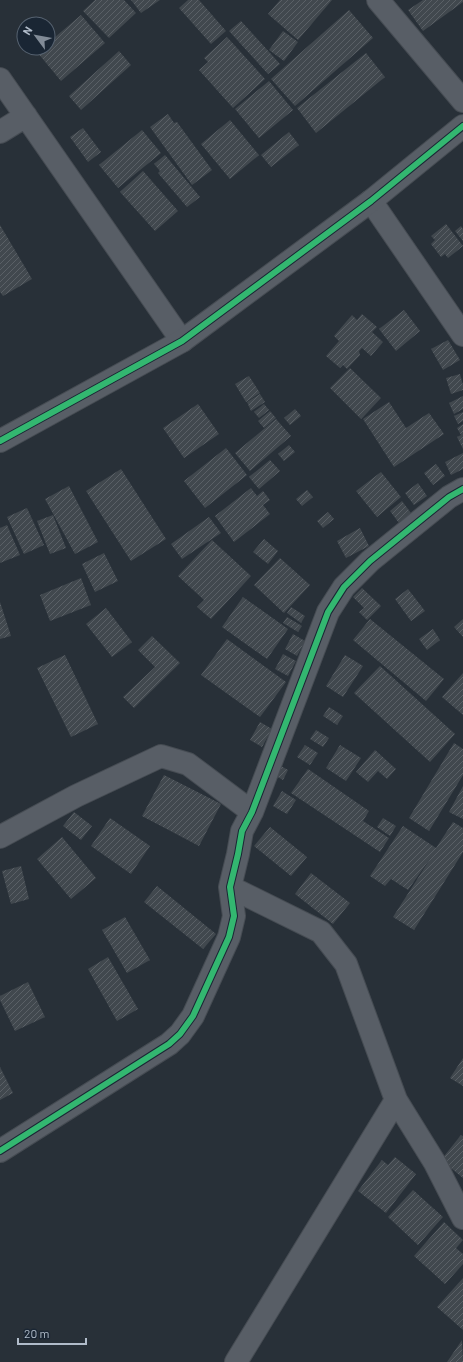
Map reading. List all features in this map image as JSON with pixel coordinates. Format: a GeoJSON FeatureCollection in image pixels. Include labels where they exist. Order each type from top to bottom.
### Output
{"type":"FeatureCollection","features":[{"type":"Feature","properties":{"kind":"street"},"geometry":{"type":"LineString","coordinates":[[378,0],[463,101]]}},
{"type":"Feature","properties":{"kind":"street"},"geometry":{"type":"LineString","coordinates":[[0,79],[182,341]]}},
{"type":"Feature","properties":{"kind":"street"},"geometry":{"type":"LineString","coordinates":[[0,132],[26,116]]}},
{"type":"Feature","properties":{"kind":"street"},"geometry":{"type":"LineString","coordinates":[[0,441],[182,341],[371,201],[463,126]]}},
{"type":"Feature","properties":{"kind":"street"},"geometry":{"type":"LineString","coordinates":[[371,201],[463,335]]}},
{"type":"Feature","properties":{"kind":"street"},"geometry":{"type":"LineString","coordinates":[[0,1151],[169,1044],[180,1034],[193,1016],[229,937],[234,916],[230,887],[242,831],[252,812],[328,612],[344,588],[370,561],[449,497],[463,489]]}},
{"type":"Feature","properties":{"kind":"street"},"geometry":{"type":"LineString","coordinates":[[0,837],[76,796],[161,756],[188,764],[252,812]]}},
{"type":"Feature","properties":{"kind":"street"},"geometry":{"type":"LineString","coordinates":[[230,887],[321,932],[346,964],[396,1100],[435,1163],[463,1218]]}},
{"type":"Feature","properties":{"kind":"street"},"geometry":{"type":"LineString","coordinates":[[236,1362],[396,1100]]}},
{"type":"Feature","properties":{"kind":"building"},"geometry":{"type":"Polygon","coordinates":[[[95,0],[124,0],[136,13],[109,38],[83,11],[95,0]]]}},
{"type":"Feature","properties":{"kind":"building"},"geometry":{"type":"Polygon","coordinates":[[[131,0],[160,0],[141,13],[131,0]]]}},
{"type":"Feature","properties":{"kind":"building"},"geometry":{"type":"Polygon","coordinates":[[[188,0],[199,0],[226,31],[211,44],[179,8],[188,0]]]}},
{"type":"Feature","properties":{"kind":"building"},"geometry":{"type":"Polygon","coordinates":[[[280,0],[332,0],[298,40],[268,14],[280,0]]]}},
{"type":"Feature","properties":{"kind":"building"},"geometry":{"type":"Polygon","coordinates":[[[423,0],[463,0],[463,2],[423,31],[408,10],[423,0]]]}},
{"type":"Feature","properties":{"kind":"building"},"geometry":{"type":"Polygon","coordinates":[[[349,10],[373,38],[295,106],[271,79],[349,10]]]}},
{"type":"Feature","properties":{"kind":"building"},"geometry":{"type":"Polygon","coordinates":[[[81,15],[105,43],[61,81],[40,56],[56,56],[56,36],[81,15]]]}},
{"type":"Feature","properties":{"kind":"building"},"geometry":{"type":"Polygon","coordinates":[[[241,21],[280,64],[268,74],[229,31],[241,21]]]}},
{"type":"Feature","properties":{"kind":"building"},"geometry":{"type":"Polygon","coordinates":[[[283,31],[298,42],[284,61],[269,50],[283,31]]]}},
{"type":"Feature","properties":{"kind":"building"},"geometry":{"type":"Polygon","coordinates":[[[227,37],[265,79],[233,108],[199,70],[208,62],[204,58],[227,37]]]}},
{"type":"Feature","properties":{"kind":"building"},"geometry":{"type":"Polygon","coordinates":[[[119,51],[131,65],[81,110],[69,96],[119,51]]]}},
{"type":"Feature","properties":{"kind":"building"},"geometry":{"type":"Polygon","coordinates":[[[366,53],[385,77],[316,133],[297,108],[366,53]]]}},
{"type":"Feature","properties":{"kind":"building"},"geometry":{"type":"Polygon","coordinates":[[[269,81],[293,110],[259,138],[235,109],[269,81]]]}},
{"type":"Feature","properties":{"kind":"building"},"geometry":{"type":"Polygon","coordinates":[[[168,114],[174,123],[177,122],[212,170],[192,185],[150,127],[168,114]]]}},
{"type":"Feature","properties":{"kind":"building"},"geometry":{"type":"Polygon","coordinates":[[[230,120],[259,155],[230,179],[201,144],[230,120]]]}},
{"type":"Feature","properties":{"kind":"building"},"geometry":{"type":"Polygon","coordinates":[[[83,128],[101,152],[88,162],[70,137],[83,128]]]}},
{"type":"Feature","properties":{"kind":"building"},"geometry":{"type":"Polygon","coordinates":[[[142,130],[161,153],[118,188],[99,165],[142,130]]]}},
{"type":"Feature","properties":{"kind":"building"},"geometry":{"type":"Polygon","coordinates":[[[289,132],[299,145],[271,167],[261,155],[289,132]]]}},
{"type":"Feature","properties":{"kind":"building"},"geometry":{"type":"Polygon","coordinates":[[[165,155],[200,197],[187,207],[158,173],[160,171],[154,164],[165,155]]]}},
{"type":"Feature","properties":{"kind":"building"},"geometry":{"type":"Polygon","coordinates":[[[143,171],[178,211],[155,231],[120,192],[143,171]]]}},
{"type":"Feature","properties":{"kind":"building"},"geometry":{"type":"Polygon","coordinates":[[[446,224],[463,246],[448,258],[445,254],[441,257],[431,244],[435,240],[431,236],[446,224]]]}},
{"type":"Feature","properties":{"kind":"building"},"geometry":{"type":"Polygon","coordinates":[[[0,225],[32,279],[3,296],[0,292],[0,225]]]}},
{"type":"Feature","properties":{"kind":"building"},"geometry":{"type":"Polygon","coordinates":[[[461,226],[463,229],[463,241],[455,231],[461,226]]]}},
{"type":"Feature","properties":{"kind":"building"},"geometry":{"type":"Polygon","coordinates":[[[404,310],[420,331],[396,351],[379,329],[404,310]]]}},
{"type":"Feature","properties":{"kind":"building"},"geometry":{"type":"Polygon","coordinates":[[[362,314],[377,327],[372,332],[383,342],[371,356],[362,348],[359,351],[360,355],[347,369],[343,365],[340,368],[326,356],[339,341],[334,336],[352,315],[357,320],[362,314]]]}},
{"type":"Feature","properties":{"kind":"building"},"geometry":{"type":"Polygon","coordinates":[[[448,340],[460,360],[443,370],[431,349],[448,340]]]}},
{"type":"Feature","properties":{"kind":"building"},"geometry":{"type":"Polygon","coordinates":[[[350,368],[381,398],[361,419],[330,388],[350,368]]]}},
{"type":"Feature","properties":{"kind":"building"},"geometry":{"type":"Polygon","coordinates":[[[460,374],[463,390],[451,394],[446,378],[460,374]]]}},
{"type":"Feature","properties":{"kind":"building"},"geometry":{"type":"Polygon","coordinates":[[[249,376],[260,393],[246,402],[235,384],[249,376]]]}},
{"type":"Feature","properties":{"kind":"building"},"geometry":{"type":"Polygon","coordinates":[[[260,394],[265,402],[251,411],[247,402],[260,394]]]}},
{"type":"Feature","properties":{"kind":"building"},"geometry":{"type":"Polygon","coordinates":[[[463,396],[463,409],[454,414],[449,403],[463,396]]]}},
{"type":"Feature","properties":{"kind":"building"},"geometry":{"type":"Polygon","coordinates":[[[389,402],[406,428],[429,413],[444,434],[394,467],[363,419],[389,402]]]}},
{"type":"Feature","properties":{"kind":"building"},"geometry":{"type":"Polygon","coordinates":[[[198,404],[219,434],[184,458],[163,428],[198,404]]]}},
{"type":"Feature","properties":{"kind":"building"},"geometry":{"type":"Polygon","coordinates":[[[264,404],[269,410],[259,418],[254,412],[264,404]]]}},
{"type":"Feature","properties":{"kind":"building"},"geometry":{"type":"Polygon","coordinates":[[[295,409],[301,416],[290,425],[284,418],[295,409]]]}},
{"type":"Feature","properties":{"kind":"building"},"geometry":{"type":"Polygon","coordinates":[[[270,411],[276,418],[264,428],[258,421],[270,411]]]}},
{"type":"Feature","properties":{"kind":"building"},"geometry":{"type":"Polygon","coordinates":[[[463,412],[463,421],[458,424],[454,416],[463,412]]]}},
{"type":"Feature","properties":{"kind":"building"},"geometry":{"type":"Polygon","coordinates":[[[276,419],[291,436],[250,471],[235,453],[276,419]]]}},
{"type":"Feature","properties":{"kind":"building"},"geometry":{"type":"Polygon","coordinates":[[[463,424],[463,449],[457,437],[461,435],[457,428],[463,424]]]}},
{"type":"Feature","properties":{"kind":"building"},"geometry":{"type":"Polygon","coordinates":[[[289,445],[295,452],[284,461],[278,454],[289,445]]]}},
{"type":"Feature","properties":{"kind":"building"},"geometry":{"type":"Polygon","coordinates":[[[226,448],[247,475],[205,508],[184,481],[226,448]]]}},
{"type":"Feature","properties":{"kind":"building"},"geometry":{"type":"Polygon","coordinates":[[[463,453],[463,469],[451,475],[445,462],[463,453]]]}},
{"type":"Feature","properties":{"kind":"building"},"geometry":{"type":"Polygon","coordinates":[[[270,460],[280,471],[259,489],[249,477],[270,460]]]}},
{"type":"Feature","properties":{"kind":"building"},"geometry":{"type":"Polygon","coordinates":[[[436,464],[445,476],[433,485],[424,473],[436,464]]]}},
{"type":"Feature","properties":{"kind":"building"},"geometry":{"type":"Polygon","coordinates":[[[121,469],[166,539],[131,561],[86,491],[121,469]]]}},
{"type":"Feature","properties":{"kind":"building"},"geometry":{"type":"Polygon","coordinates":[[[381,472],[401,497],[377,517],[356,491],[381,472]]]}},
{"type":"Feature","properties":{"kind":"building"},"geometry":{"type":"Polygon","coordinates":[[[418,483],[427,496],[414,505],[405,493],[418,483]]]}},
{"type":"Feature","properties":{"kind":"building"},"geometry":{"type":"Polygon","coordinates":[[[69,486],[98,542],[75,554],[45,499],[69,486]]]}},
{"type":"Feature","properties":{"kind":"building"},"geometry":{"type":"Polygon","coordinates":[[[251,488],[257,496],[263,491],[270,500],[263,505],[270,514],[234,542],[215,516],[251,488]]]}},
{"type":"Feature","properties":{"kind":"building"},"geometry":{"type":"Polygon","coordinates":[[[307,490],[313,497],[302,506],[296,499],[307,490]]]}},
{"type":"Feature","properties":{"kind":"building"},"geometry":{"type":"Polygon","coordinates":[[[402,501],[411,513],[399,523],[390,511],[402,501]]]}},
{"type":"Feature","properties":{"kind":"building"},"geometry":{"type":"Polygon","coordinates":[[[27,508],[44,545],[24,554],[7,517],[27,508]]]}},
{"type":"Feature","properties":{"kind":"building"},"geometry":{"type":"Polygon","coordinates":[[[328,512],[334,519],[323,528],[317,521],[328,512]]]}},
{"type":"Feature","properties":{"kind":"building"},"geometry":{"type":"Polygon","coordinates":[[[53,515],[66,548],[50,554],[37,521],[53,515]]]}},
{"type":"Feature","properties":{"kind":"building"},"geometry":{"type":"Polygon","coordinates":[[[209,517],[221,533],[182,559],[171,544],[209,517]]]}},
{"type":"Feature","properties":{"kind":"building"},"geometry":{"type":"Polygon","coordinates":[[[7,525],[20,555],[0,563],[0,528],[7,525]]]}},
{"type":"Feature","properties":{"kind":"building"},"geometry":{"type":"Polygon","coordinates":[[[360,528],[369,546],[346,558],[337,541],[360,528]]]}},
{"type":"Feature","properties":{"kind":"building"},"geometry":{"type":"Polygon","coordinates":[[[264,539],[278,551],[268,564],[253,552],[264,539]]]}},
{"type":"Feature","properties":{"kind":"building"},"geometry":{"type":"Polygon","coordinates":[[[212,540],[251,576],[211,619],[197,607],[204,600],[178,576],[212,540]]]}},
{"type":"Feature","properties":{"kind":"building"},"geometry":{"type":"Polygon","coordinates":[[[104,553],[118,581],[95,592],[82,564],[104,553]]]}},
{"type":"Feature","properties":{"kind":"building"},"geometry":{"type":"Polygon","coordinates":[[[280,558],[310,585],[284,613],[254,585],[280,558]]]}},
{"type":"Feature","properties":{"kind":"building"},"geometry":{"type":"Polygon","coordinates":[[[81,578],[91,605],[50,621],[40,595],[81,578]]]}},
{"type":"Feature","properties":{"kind":"building"},"geometry":{"type":"Polygon","coordinates":[[[362,588],[381,606],[367,620],[359,612],[364,608],[353,597],[362,588]]]}},
{"type":"Feature","properties":{"kind":"building"},"geometry":{"type":"Polygon","coordinates":[[[408,589],[425,611],[411,621],[395,599],[408,589]]]}},
{"type":"Feature","properties":{"kind":"building"},"geometry":{"type":"Polygon","coordinates":[[[243,597],[288,629],[267,659],[222,627],[243,597]]]}},
{"type":"Feature","properties":{"kind":"building"},"geometry":{"type":"Polygon","coordinates":[[[0,602],[11,636],[0,639],[0,602]]]}},
{"type":"Feature","properties":{"kind":"building"},"geometry":{"type":"Polygon","coordinates":[[[291,607],[305,616],[301,623],[287,613],[291,607]]]}},
{"type":"Feature","properties":{"kind":"building"},"geometry":{"type":"Polygon","coordinates":[[[106,608],[132,642],[112,657],[86,624],[106,608]]]}},
{"type":"Feature","properties":{"kind":"building"},"geometry":{"type":"Polygon","coordinates":[[[287,617],[302,626],[298,632],[283,623],[287,617]]]}},
{"type":"Feature","properties":{"kind":"building"},"geometry":{"type":"Polygon","coordinates":[[[370,619],[444,679],[426,701],[353,640],[370,619]]]}},
{"type":"Feature","properties":{"kind":"building"},"geometry":{"type":"Polygon","coordinates":[[[463,619],[463,637],[454,627],[463,619]]]}},
{"type":"Feature","properties":{"kind":"building"},"geometry":{"type":"Polygon","coordinates":[[[433,629],[440,640],[427,650],[419,639],[433,629]]]}},
{"type":"Feature","properties":{"kind":"building"},"geometry":{"type":"Polygon","coordinates":[[[293,634],[305,641],[297,656],[285,649],[293,634]]]}},
{"type":"Feature","properties":{"kind":"building"},"geometry":{"type":"Polygon","coordinates":[[[152,636],[180,663],[134,708],[123,697],[155,667],[138,650],[152,636]]]}},
{"type":"Feature","properties":{"kind":"building"},"geometry":{"type":"Polygon","coordinates":[[[227,639],[286,682],[260,717],[201,675],[227,639]]]}},
{"type":"Feature","properties":{"kind":"building"},"geometry":{"type":"Polygon","coordinates":[[[283,654],[296,661],[288,676],[275,669],[283,654]]]}},
{"type":"Feature","properties":{"kind":"building"},"geometry":{"type":"Polygon","coordinates":[[[65,655],[98,724],[71,737],[37,668],[65,655]]]}},
{"type":"Feature","properties":{"kind":"building"},"geometry":{"type":"Polygon","coordinates":[[[345,655],[363,666],[343,697],[326,686],[345,655]]]}},
{"type":"Feature","properties":{"kind":"building"},"geometry":{"type":"Polygon","coordinates":[[[380,666],[455,734],[430,762],[354,693],[380,666]]]}},
{"type":"Feature","properties":{"kind":"building"},"geometry":{"type":"Polygon","coordinates":[[[463,673],[463,715],[442,697],[463,673]]]}},
{"type":"Feature","properties":{"kind":"building"},"geometry":{"type":"Polygon","coordinates":[[[329,707],[343,716],[337,725],[323,716],[329,707]]]}},
{"type":"Feature","properties":{"kind":"building"},"geometry":{"type":"Polygon","coordinates":[[[260,722],[272,729],[262,747],[250,740],[260,722]]]}},
{"type":"Feature","properties":{"kind":"building"},"geometry":{"type":"Polygon","coordinates":[[[316,730],[329,738],[323,747],[310,739],[316,730]]]}},
{"type":"Feature","properties":{"kind":"building"},"geometry":{"type":"Polygon","coordinates":[[[454,743],[463,749],[463,775],[429,831],[409,818],[454,743]]]}},
{"type":"Feature","properties":{"kind":"building"},"geometry":{"type":"Polygon","coordinates":[[[305,745],[318,753],[310,765],[297,757],[305,745]]]}},
{"type":"Feature","properties":{"kind":"building"},"geometry":{"type":"Polygon","coordinates":[[[340,745],[361,758],[346,781],[326,768],[340,745]]]}},
{"type":"Feature","properties":{"kind":"building"},"geometry":{"type":"Polygon","coordinates":[[[375,750],[396,769],[387,779],[378,771],[368,782],[356,772],[375,750]]]}},
{"type":"Feature","properties":{"kind":"building"},"geometry":{"type":"Polygon","coordinates":[[[281,766],[288,770],[283,780],[276,776],[281,766]]]}},
{"type":"Feature","properties":{"kind":"building"},"geometry":{"type":"Polygon","coordinates":[[[308,769],[369,811],[363,821],[389,838],[380,852],[291,793],[308,769]]]}},
{"type":"Feature","properties":{"kind":"building"},"geometry":{"type":"Polygon","coordinates":[[[164,775],[221,804],[199,846],[142,816],[164,775]]]}},
{"type":"Feature","properties":{"kind":"building"},"geometry":{"type":"Polygon","coordinates":[[[463,786],[463,819],[449,812],[463,786]]]}},
{"type":"Feature","properties":{"kind":"building"},"geometry":{"type":"Polygon","coordinates":[[[282,791],[296,800],[287,814],[273,806],[282,791]]]}},
{"type":"Feature","properties":{"kind":"building"},"geometry":{"type":"Polygon","coordinates":[[[74,812],[92,826],[81,840],[63,826],[74,812]]]}},
{"type":"Feature","properties":{"kind":"building"},"geometry":{"type":"Polygon","coordinates":[[[110,818],[150,846],[131,874],[91,846],[110,818]]]}},
{"type":"Feature","properties":{"kind":"building"},"geometry":{"type":"Polygon","coordinates":[[[383,818],[396,826],[390,836],[377,827],[383,818]]]}},
{"type":"Feature","properties":{"kind":"building"},"geometry":{"type":"Polygon","coordinates":[[[453,822],[463,828],[463,852],[414,930],[393,917],[432,856],[408,890],[391,879],[385,886],[370,876],[403,826],[436,848],[453,822]]]}},
{"type":"Feature","properties":{"kind":"building"},"geometry":{"type":"Polygon","coordinates":[[[270,827],[307,857],[291,876],[254,846],[270,827]]]}},
{"type":"Feature","properties":{"kind":"building"},"geometry":{"type":"Polygon","coordinates":[[[62,837],[96,878],[71,899],[37,859],[62,837]]]}},
{"type":"Feature","properties":{"kind":"building"},"geometry":{"type":"Polygon","coordinates":[[[21,866],[29,899],[11,904],[2,871],[21,866]]]}},
{"type":"Feature","properties":{"kind":"building"},"geometry":{"type":"Polygon","coordinates":[[[311,873],[350,903],[333,924],[295,894],[311,873]]]}},
{"type":"Feature","properties":{"kind":"building"},"geometry":{"type":"Polygon","coordinates":[[[157,886],[216,934],[203,949],[144,902],[157,886]]]}},
{"type":"Feature","properties":{"kind":"building"},"geometry":{"type":"Polygon","coordinates":[[[125,917],[150,960],[127,973],[102,930],[125,917]]]}},
{"type":"Feature","properties":{"kind":"building"},"geometry":{"type":"Polygon","coordinates":[[[108,957],[138,1009],[117,1021],[88,969],[108,957]]]}},
{"type":"Feature","properties":{"kind":"building"},"geometry":{"type":"Polygon","coordinates":[[[28,982],[45,1017],[15,1031],[0,1000],[0,996],[28,982]]]}},
{"type":"Feature","properties":{"kind":"building"},"geometry":{"type":"Polygon","coordinates":[[[463,1058],[463,1086],[450,1078],[463,1058]]]}},
{"type":"Feature","properties":{"kind":"building"},"geometry":{"type":"Polygon","coordinates":[[[0,1067],[13,1093],[0,1100],[0,1067]]]}},
{"type":"Feature","properties":{"kind":"building"},"geometry":{"type":"Polygon","coordinates":[[[461,1135],[463,1136],[463,1178],[441,1160],[461,1135]]]}},
{"type":"Feature","properties":{"kind":"building"},"geometry":{"type":"Polygon","coordinates":[[[395,1157],[416,1174],[386,1213],[358,1191],[382,1160],[388,1165],[395,1157]]]}},
{"type":"Feature","properties":{"kind":"building"},"geometry":{"type":"Polygon","coordinates":[[[413,1190],[443,1217],[418,1245],[388,1217],[413,1190]]]}},
{"type":"Feature","properties":{"kind":"building"},"geometry":{"type":"Polygon","coordinates":[[[444,1222],[463,1240],[456,1248],[463,1254],[463,1264],[445,1284],[414,1256],[444,1222]]]}},
{"type":"Feature","properties":{"kind":"building"},"geometry":{"type":"Polygon","coordinates":[[[463,1278],[463,1330],[437,1307],[463,1278]]]}},
{"type":"Feature","properties":{"kind":"building"},"geometry":{"type":"Polygon","coordinates":[[[462,1340],[463,1362],[447,1362],[462,1340]]]}},
{"type":"Feature","properties":{"kind":"cycle path"},"geometry":{"type":"LineString","coordinates":[[0,441],[182,341],[371,201],[463,126]]}},
{"type":"Feature","properties":{"kind":"cycle path"},"geometry":{"type":"LineString","coordinates":[[0,1151],[169,1044],[180,1034],[193,1016],[229,937],[234,916],[230,887],[242,831],[252,812],[328,612],[344,587],[370,561],[449,497],[463,489]]}}]}
